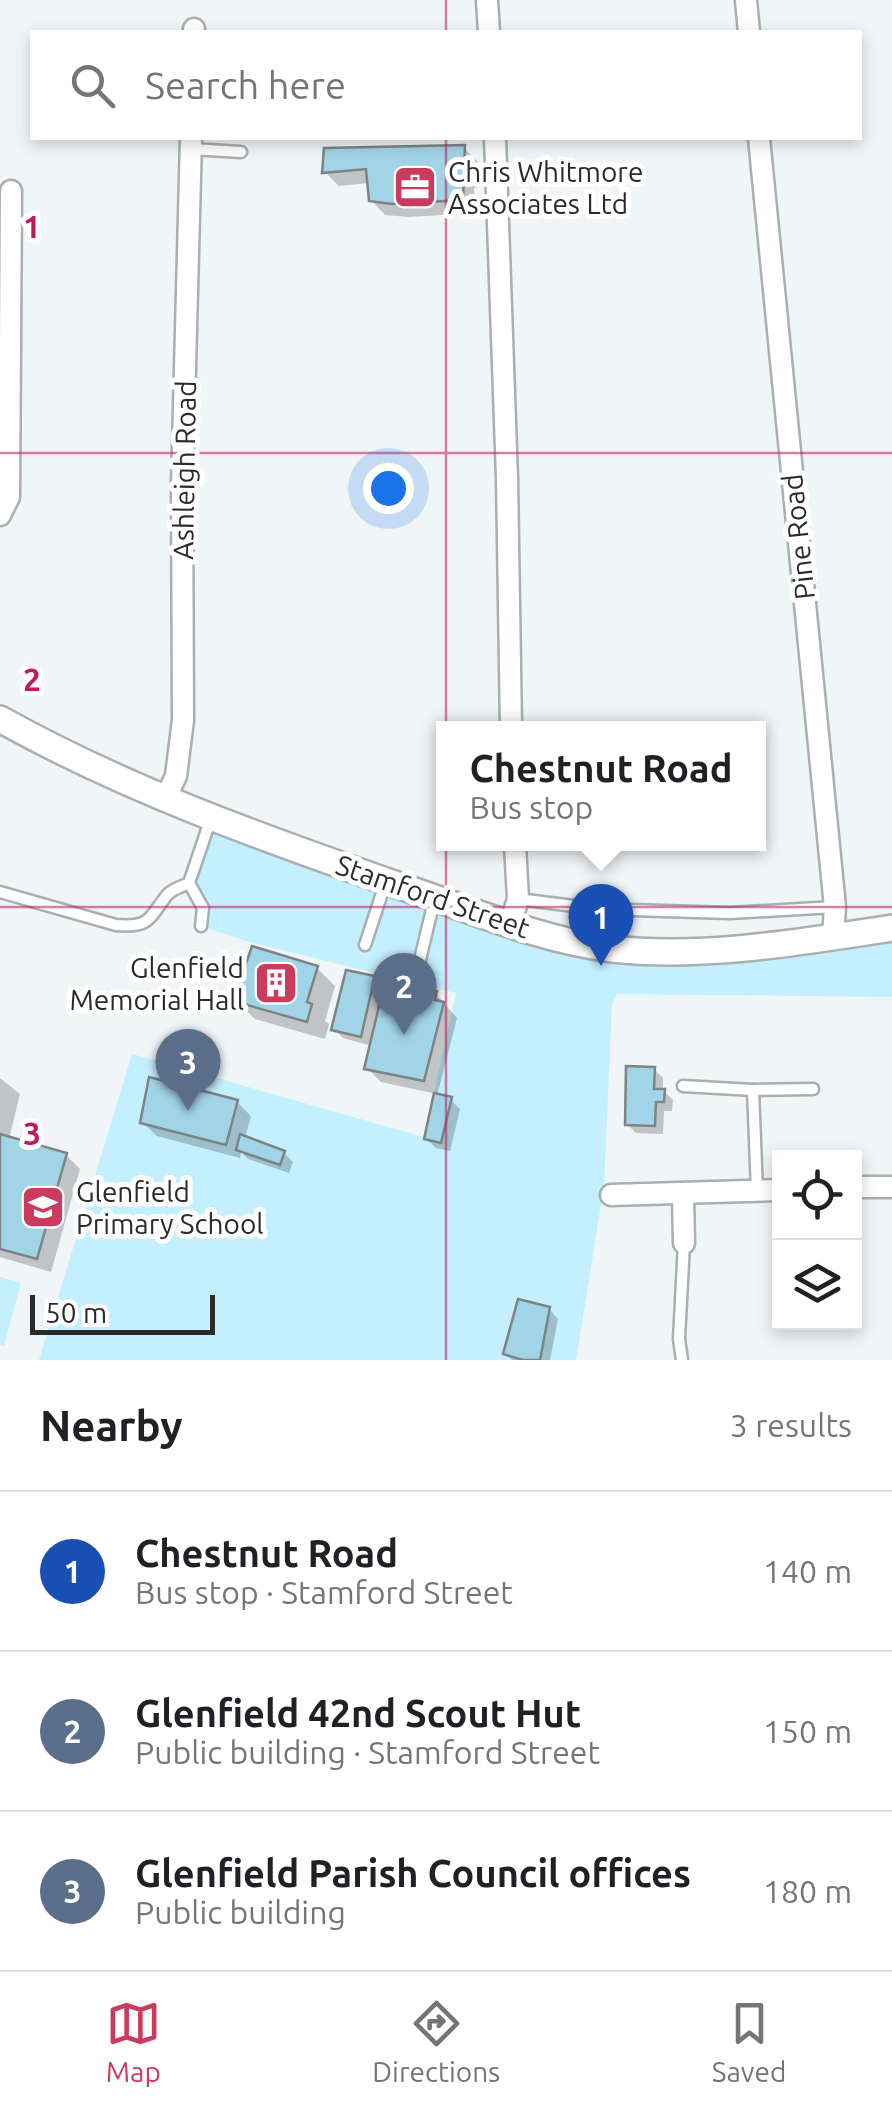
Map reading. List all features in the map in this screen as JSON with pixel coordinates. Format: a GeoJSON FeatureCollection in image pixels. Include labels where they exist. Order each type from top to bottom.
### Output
{"type":"FeatureCollection","features":[{"type":"Feature","properties":{"kind":"street"},"geometry":{"type":"LineString","coordinates":[[488,0],[489,30]]}},
{"type":"Feature","properties":{"kind":"street"},"geometry":{"type":"LineString","coordinates":[[746,0],[749,30]]}},
{"type":"Feature","properties":{"kind":"street"},"geometry":{"type":"LineString","coordinates":[[495,140],[508,478],[511,721]]}},
{"type":"Feature","properties":{"kind":"street","name":"Pine Road"},"geometry":{"type":"LineString","coordinates":[[759,140],[835,907],[833,937]]}},
{"type":"Feature","properties":{"kind":"street","name":"Ashleigh Road"},"geometry":{"type":"LineString","coordinates":[[165,799],[176,776],[183,720],[182,483],[190,143]]}},
{"type":"Feature","properties":{"kind":"street"},"geometry":{"type":"LineString","coordinates":[[0,515],[9,496],[12,192]]}},
{"type":"Feature","properties":{"kind":"street","name":"Stamford Street"},"geometry":{"type":"LineString","coordinates":[[0,719],[109,776],[212,818],[510,925],[610,949],[690,951],[892,928]]}},
{"type":"Feature","properties":{"kind":"street"},"geometry":{"type":"LineString","coordinates":[[510,925],[518,899],[515,851]]}},
{"type":"Feature","properties":{"kind":"street"},"geometry":{"type":"LineString","coordinates":[[862,1188],[892,1186]]}},
{"type":"Feature","properties":{"kind":"street"},"geometry":{"type":"LineString","coordinates":[[611,1196],[772,1190]]}},
{"type":"Feature","properties":{"kind":"street"},"geometry":{"type":"LineString","coordinates":[[683,1196],[684,1244]]}},
{"type":"Feature","properties":{"kind":"lane"},"geometry":{"type":"LineString","coordinates":[[190,143],[241,152]]}},
{"type":"Feature","properties":{"kind":"lane"},"geometry":{"type":"LineString","coordinates":[[0,892],[116,925],[133,926],[150,920],[169,892],[190,882],[212,818]]}},
{"type":"Feature","properties":{"kind":"lane"},"geometry":{"type":"LineString","coordinates":[[365,944],[386,880]]}},
{"type":"Feature","properties":{"kind":"lane"},"geometry":{"type":"LineString","coordinates":[[190,882],[204,908],[201,926]]}},
{"type":"Feature","properties":{"kind":"lane"},"geometry":{"type":"LineString","coordinates":[[418,968],[435,898]]}},
{"type":"Feature","properties":{"kind":"lane"},"geometry":{"type":"LineString","coordinates":[[518,899],[598,909],[730,913],[835,907]]}},
{"type":"Feature","properties":{"kind":"lane"},"geometry":{"type":"LineString","coordinates":[[683,1086],[813,1089]]}},
{"type":"Feature","properties":{"kind":"lane"},"geometry":{"type":"LineString","coordinates":[[753,1090],[757,1191]]}},
{"type":"Feature","properties":{"kind":"lane"},"geometry":{"type":"LineString","coordinates":[[682,1360],[679,1339],[684,1244]]}},
{"type":"Feature","properties":{"kind":"shaded area"},"geometry":{"type":"Polygon","coordinates":[[[212,818],[610,949],[892,928],[892,997],[617,994],[612,1004],[604,1186],[576,1360],[39,1360],[132,1054],[441,1142],[434,1093],[456,993],[246,941],[201,926],[203,908],[189,883],[212,818]]]}},
{"type":"Feature","properties":{"kind":"shaded area"},"geometry":{"type":"Polygon","coordinates":[[[0,1277],[21,1283],[4,1346],[0,1344],[0,1277]]]}},
{"type":"Feature","properties":{"kind":"building","name":"Chris Whitmore Associates Ltd"},"geometry":{"type":"Polygon","coordinates":[[[465,145],[463,200],[392,204],[369,201],[366,169],[322,173],[324,148],[465,145]]]}},
{"type":"Feature","properties":{"kind":"building","name":"Glenfield Memorial Hall"},"geometry":{"type":"Polygon","coordinates":[[[252,946],[318,966],[307,1002],[312,1004],[307,1022],[233,1001],[252,946]]]}},
{"type":"Feature","properties":{"kind":"building"},"geometry":{"type":"Polygon","coordinates":[[[346,970],[375,976],[361,1037],[331,1030],[346,970]]]}},
{"type":"Feature","properties":{"kind":"building"},"geometry":{"type":"Polygon","coordinates":[[[385,981],[409,993],[412,985],[437,991],[435,1000],[444,1002],[424,1081],[364,1069],[385,981]]]}},
{"type":"Feature","properties":{"kind":"building"},"geometry":{"type":"Polygon","coordinates":[[[626,1066],[655,1067],[654,1089],[665,1089],[664,1102],[656,1102],[655,1126],[625,1125],[626,1066]]]}},
{"type":"Feature","properties":{"kind":"building"},"geometry":{"type":"Polygon","coordinates":[[[149,1077],[238,1100],[226,1145],[140,1123],[149,1077]]]}},
{"type":"Feature","properties":{"kind":"building"},"geometry":{"type":"Polygon","coordinates":[[[434,1093],[452,1097],[441,1143],[424,1139],[434,1093]]]}},
{"type":"Feature","properties":{"kind":"building"},"geometry":{"type":"Polygon","coordinates":[[[0,1134],[67,1153],[37,1259],[0,1249],[0,1134]]]}},
{"type":"Feature","properties":{"kind":"building"},"geometry":{"type":"Polygon","coordinates":[[[240,1134],[285,1151],[280,1165],[236,1150],[240,1134]]]}},
{"type":"Feature","properties":{"kind":"building"},"geometry":{"type":"Polygon","coordinates":[[[518,1299],[550,1307],[540,1360],[503,1354],[518,1299]]]}},
{"type":"Feature","properties":{"kind":"place","name":"Chris Whitmore Associates Ltd"},"geometry":{"type":"Point","coordinates":[415,187]}},
{"type":"Feature","properties":{"kind":"place","name":"Chestnut Road"},"geometry":{"type":"Point","coordinates":[601,966]}},
{"type":"Feature","properties":{"kind":"place","name":"Glenfield Memorial Hall"},"geometry":{"type":"Point","coordinates":[276,983]}},
{"type":"Feature","properties":{"kind":"place","name":"Glenfield 42nd Scout Hut"},"geometry":{"type":"Point","coordinates":[404,1035]}},
{"type":"Feature","properties":{"kind":"place","name":"Glenfield Parish Council offices"},"geometry":{"type":"Point","coordinates":[188,1111]}},
{"type":"Feature","properties":{"kind":"place","name":"Glenfield Primary School"},"geometry":{"type":"Point","coordinates":[43,1207]}}]}
